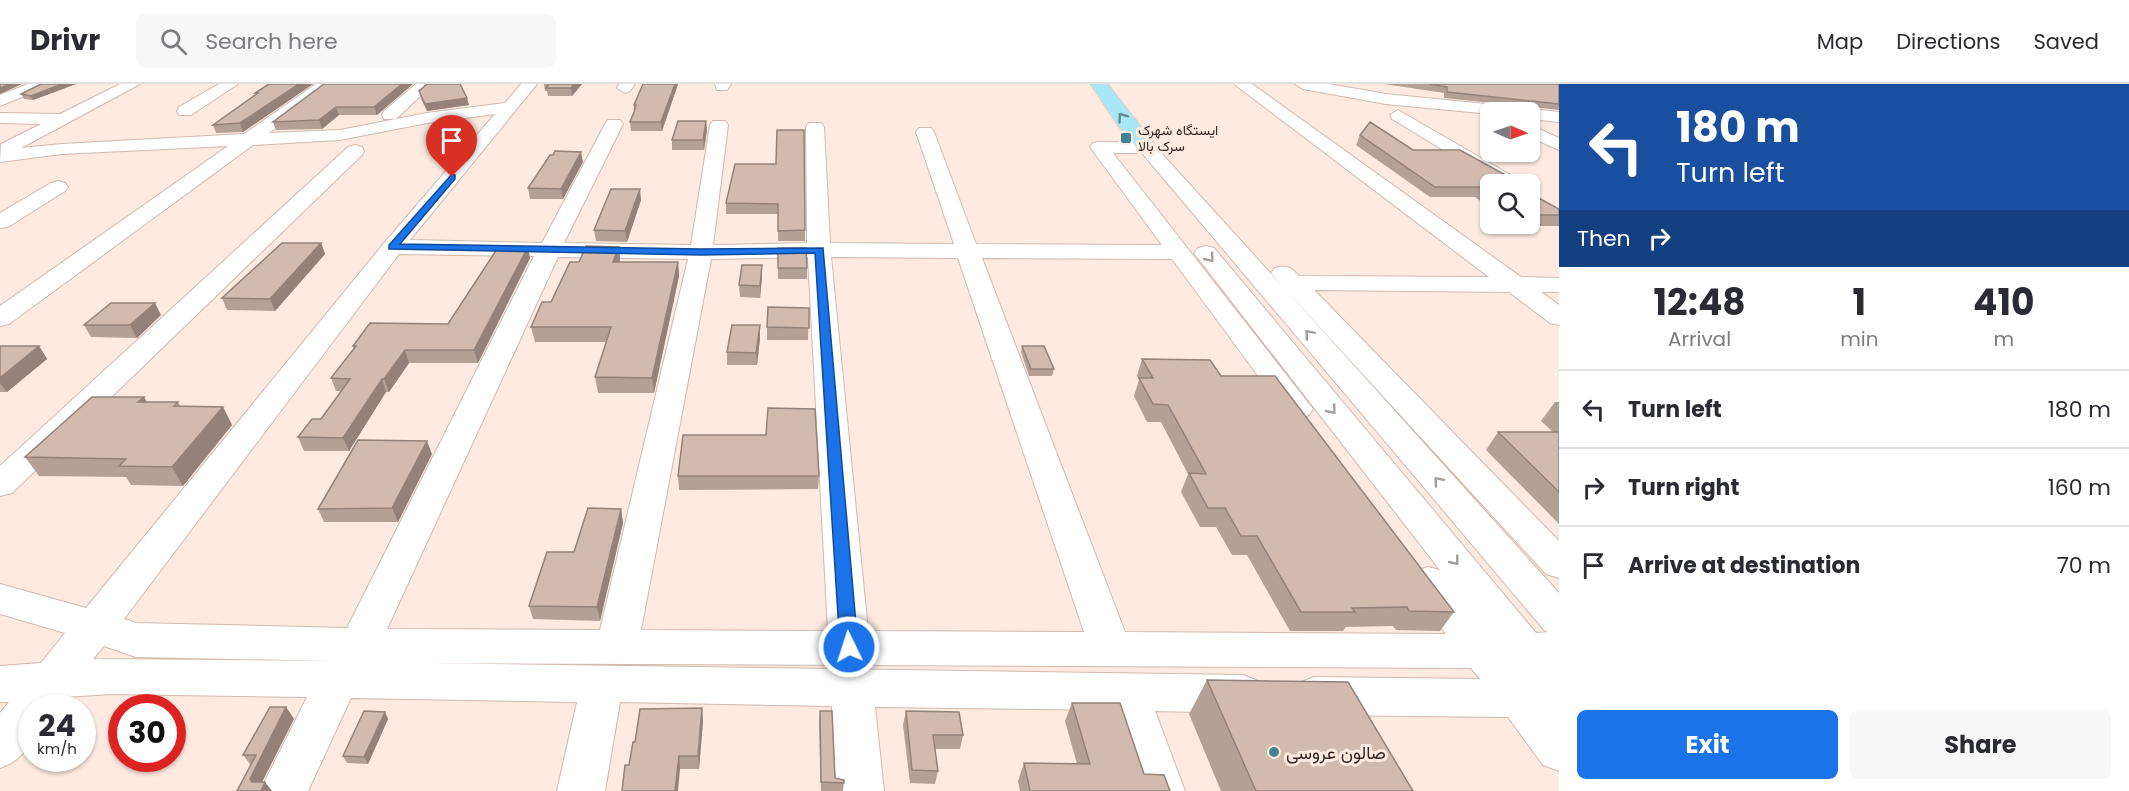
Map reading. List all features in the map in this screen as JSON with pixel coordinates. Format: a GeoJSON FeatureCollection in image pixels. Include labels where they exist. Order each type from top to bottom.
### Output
{"type":"FeatureCollection","features":[{"type":"Feature","properties":{"kind":"main road"},"geometry":{"type":"LineString","coordinates":[[1099,84],[1123,119],[1125,143]]}},
{"type":"Feature","properties":{"kind":"street"},"geometry":{"type":"LineString","coordinates":[[4,151],[126,84]]}},
{"type":"Feature","properties":{"kind":"street"},"geometry":{"type":"LineString","coordinates":[[185,111],[230,84]]}},
{"type":"Feature","properties":{"kind":"street"},"geometry":{"type":"LineString","coordinates":[[0,318],[326,84]]}},
{"type":"Feature","properties":{"kind":"street"},"geometry":{"type":"LineString","coordinates":[[390,116],[425,84]]}},
{"type":"Feature","properties":{"kind":"street"},"geometry":{"type":"LineString","coordinates":[[1242,84],[1559,317]]}},
{"type":"Feature","properties":{"kind":"street"},"geometry":{"type":"LineString","coordinates":[[1304,84],[1386,99],[1480,108]]}},
{"type":"Feature","properties":{"kind":"street"},"geometry":{"type":"LineString","coordinates":[[0,101],[34,87]]}},
{"type":"Feature","properties":{"kind":"street"},"geometry":{"type":"LineString","coordinates":[[4,151],[253,136],[340,135],[427,118],[520,95]]}},
{"type":"Feature","properties":{"kind":"street"},"geometry":{"type":"LineString","coordinates":[[0,747],[393,247],[520,95]]}},
{"type":"Feature","properties":{"kind":"street"},"geometry":{"type":"LineString","coordinates":[[1398,115],[1495,174]]}},
{"type":"Feature","properties":{"kind":"street"},"geometry":{"type":"LineString","coordinates":[[1540,115],[1559,117]]}},
{"type":"Feature","properties":{"kind":"street"},"geometry":{"type":"LineString","coordinates":[[0,118],[64,119]]}},
{"type":"Feature","properties":{"kind":"street"},"geometry":{"type":"LineString","coordinates":[[284,791],[550,248],[614,124]]}},
{"type":"Feature","properties":{"kind":"street"},"geometry":{"type":"LineString","coordinates":[[581,791],[701,252],[719,124]]}},
{"type":"Feature","properties":{"kind":"street"},"geometry":{"type":"LineString","coordinates":[[815,127],[819,250],[860,791]]}},
{"type":"Feature","properties":{"kind":"street"},"geometry":{"type":"LineString","coordinates":[[924,132],[1110,648]]}},
{"type":"Feature","properties":{"kind":"street"},"geometry":{"type":"LineString","coordinates":[[1540,135],[1559,145]]}},
{"type":"Feature","properties":{"kind":"street"},"geometry":{"type":"LineString","coordinates":[[1125,143],[1559,620]]}},
{"type":"Feature","properties":{"kind":"street"},"geometry":{"type":"LineString","coordinates":[[1125,143],[1542,649],[1546,697],[1559,750]]}},
{"type":"Feature","properties":{"kind":"street"},"geometry":{"type":"LineString","coordinates":[[1337,461],[1099,147],[1125,143],[1166,148],[1559,564]]}},
{"type":"Feature","properties":{"kind":"street"},"geometry":{"type":"LineString","coordinates":[[0,485],[355,151]]}},
{"type":"Feature","properties":{"kind":"street"},"geometry":{"type":"LineString","coordinates":[[0,222],[58,187]]}},
{"type":"Feature","properties":{"kind":"street"},"geometry":{"type":"LineString","coordinates":[[393,247],[701,252],[819,250],[1179,252]]}},
{"type":"Feature","properties":{"kind":"street"},"geometry":{"type":"LineString","coordinates":[[1292,283],[1559,285]]}},
{"type":"Feature","properties":{"kind":"street"},"geometry":{"type":"LineString","coordinates":[[1409,556],[1480,651],[1546,697]]}},
{"type":"Feature","properties":{"kind":"street"},"geometry":{"type":"LineString","coordinates":[[0,599],[41,609],[136,640],[349,662]]}},
{"type":"Feature","properties":{"kind":"street"},"geometry":{"type":"LineString","coordinates":[[0,684],[349,662],[850,667],[1110,648],[1480,651],[1542,649]]}},
{"type":"Feature","properties":{"kind":"street"},"geometry":{"type":"LineString","coordinates":[[850,667],[1126,692],[1546,697]]}},
{"type":"Feature","properties":{"kind":"street"},"geometry":{"type":"LineString","coordinates":[[1126,692],[1161,791]]}},
{"type":"Feature","properties":{"kind":"building"},"geometry":{"type":"Polygon","coordinates":[[[41,84],[62,84],[31,96],[21,94],[41,84]]]}},
{"type":"Feature","properties":{"kind":"building"},"geometry":{"type":"Polygon","coordinates":[[[269,84],[299,84],[240,123],[213,125],[258,93],[255,93],[269,84]]]}},
{"type":"Feature","properties":{"kind":"building"},"geometry":{"type":"Polygon","coordinates":[[[324,84],[402,84],[374,107],[336,107],[319,120],[273,122],[324,84]]]}},
{"type":"Feature","properties":{"kind":"building"},"geometry":{"type":"Polygon","coordinates":[[[427,84],[460,84],[467,98],[425,104],[419,91],[427,84]]]}},
{"type":"Feature","properties":{"kind":"building"},"geometry":{"type":"Polygon","coordinates":[[[549,84],[574,84],[571,88],[546,88],[549,84]]]}},
{"type":"Feature","properties":{"kind":"building"},"geometry":{"type":"Polygon","coordinates":[[[643,84],[675,84],[661,122],[630,122],[643,84]]]}},
{"type":"Feature","properties":{"kind":"building"},"geometry":{"type":"Polygon","coordinates":[[[1429,84],[1559,84],[1559,104],[1447,92],[1447,87],[1429,84]]]}},
{"type":"Feature","properties":{"kind":"building"},"geometry":{"type":"Polygon","coordinates":[[[678,121],[706,121],[703,140],[672,140],[678,121]]]}},
{"type":"Feature","properties":{"kind":"building"},"geometry":{"type":"Polygon","coordinates":[[[1370,122],[1413,150],[1460,150],[1504,174],[1480,174],[1480,187],[1435,187],[1360,135],[1370,122]]]}},
{"type":"Feature","properties":{"kind":"building"},"geometry":{"type":"Polygon","coordinates":[[[777,130],[804,130],[805,230],[778,231],[778,204],[726,203],[735,164],[776,164],[777,130]]]}},
{"type":"Feature","properties":{"kind":"building"},"geometry":{"type":"Polygon","coordinates":[[[555,151],[581,152],[561,189],[528,188],[550,155],[553,155],[555,151]]]}},
{"type":"Feature","properties":{"kind":"building"},"geometry":{"type":"Polygon","coordinates":[[[611,189],[640,189],[625,231],[594,230],[611,189]]]}},
{"type":"Feature","properties":{"kind":"building"},"geometry":{"type":"Polygon","coordinates":[[[1540,199],[1559,209],[1559,215],[1540,215],[1540,199]]]}},
{"type":"Feature","properties":{"kind":"building"},"geometry":{"type":"Polygon","coordinates":[[[282,243],[321,243],[270,299],[222,298],[282,243]]]}},
{"type":"Feature","properties":{"kind":"building"},"geometry":{"type":"Polygon","coordinates":[[[586,246],[619,247],[613,262],[678,262],[652,378],[595,377],[611,327],[531,327],[542,302],[551,302],[570,262],[579,262],[586,246]]]}},
{"type":"Feature","properties":{"kind":"building"},"geometry":{"type":"Polygon","coordinates":[[[528,247],[474,350],[405,350],[382,379],[343,438],[298,437],[312,419],[321,419],[350,379],[331,378],[356,346],[353,346],[370,323],[448,324],[497,249],[528,247]]]}},
{"type":"Feature","properties":{"kind":"building"},"geometry":{"type":"Polygon","coordinates":[[[778,248],[806,248],[807,268],[778,268],[778,248]]]}},
{"type":"Feature","properties":{"kind":"building"},"geometry":{"type":"Polygon","coordinates":[[[742,265],[762,265],[760,286],[739,285],[742,265]]]}},
{"type":"Feature","properties":{"kind":"building"},"geometry":{"type":"Polygon","coordinates":[[[111,303],[155,303],[130,325],[84,325],[111,303]]]}},
{"type":"Feature","properties":{"kind":"building"},"geometry":{"type":"Polygon","coordinates":[[[768,307],[809,308],[809,328],[767,327],[768,307]]]}},
{"type":"Feature","properties":{"kind":"building"},"geometry":{"type":"Polygon","coordinates":[[[732,325],[760,325],[756,353],[727,352],[732,325]]]}},
{"type":"Feature","properties":{"kind":"building"},"geometry":{"type":"Polygon","coordinates":[[[0,346],[39,346],[0,378],[0,346]]]}},
{"type":"Feature","properties":{"kind":"building"},"geometry":{"type":"Polygon","coordinates":[[[1022,346],[1044,346],[1054,369],[1031,369],[1022,346]]]}},
{"type":"Feature","properties":{"kind":"building"},"geometry":{"type":"Polygon","coordinates":[[[1142,359],[1210,360],[1221,376],[1275,376],[1454,612],[1409,611],[1407,607],[1352,608],[1355,612],[1301,612],[1257,536],[1241,536],[1225,508],[1208,508],[1189,473],[1206,474],[1168,405],[1153,404],[1139,378],[1153,378],[1142,359]]]}},
{"type":"Feature","properties":{"kind":"building"},"geometry":{"type":"Polygon","coordinates":[[[92,397],[144,397],[138,402],[178,402],[174,406],[223,407],[172,467],[119,466],[126,459],[25,457],[92,397]]]}},
{"type":"Feature","properties":{"kind":"building"},"geometry":{"type":"Polygon","coordinates":[[[768,408],[815,409],[819,476],[678,476],[683,435],[766,435],[768,408]]]}},
{"type":"Feature","properties":{"kind":"building"},"geometry":{"type":"Polygon","coordinates":[[[1498,432],[1559,432],[1559,492],[1498,432]]]}},
{"type":"Feature","properties":{"kind":"building"},"geometry":{"type":"Polygon","coordinates":[[[358,440],[427,441],[392,508],[318,509],[358,440]]]}},
{"type":"Feature","properties":{"kind":"building"},"geometry":{"type":"Polygon","coordinates":[[[588,508],[621,509],[597,607],[529,606],[547,552],[574,552],[588,508]]]}},
{"type":"Feature","properties":{"kind":"building"},"geometry":{"type":"Polygon","coordinates":[[[1207,680],[1348,682],[1413,791],[1256,791],[1207,680]]]}},
{"type":"Feature","properties":{"kind":"building"},"geometry":{"type":"Polygon","coordinates":[[[1072,703],[1120,703],[1144,774],[1164,775],[1170,791],[1030,791],[1024,763],[1090,764],[1072,703]]]}},
{"type":"Feature","properties":{"kind":"building"},"geometry":{"type":"Polygon","coordinates":[[[270,707],[286,707],[250,779],[252,782],[265,782],[261,791],[237,791],[256,755],[243,755],[270,707]]]}},
{"type":"Feature","properties":{"kind":"building"},"geometry":{"type":"Polygon","coordinates":[[[702,708],[698,756],[679,756],[675,791],[622,791],[625,765],[629,765],[640,709],[702,708]]]}},
{"type":"Feature","properties":{"kind":"building"},"geometry":{"type":"Polygon","coordinates":[[[364,711],[385,712],[364,757],[343,756],[364,711]]]}},
{"type":"Feature","properties":{"kind":"building"},"geometry":{"type":"Polygon","coordinates":[[[820,711],[832,711],[835,778],[844,780],[844,783],[821,782],[820,711]]]}},
{"type":"Feature","properties":{"kind":"building"},"geometry":{"type":"Polygon","coordinates":[[[906,711],[959,712],[963,735],[933,735],[938,771],[912,770],[906,711]]]}},
{"type":"Feature","properties":{"kind":"place","name":"ایستگاه شهرک سرک بالا"},"geometry":{"type":"Point","coordinates":[1126,138]}},
{"type":"Feature","properties":{"kind":"place","name":"صالون عروسی"},"geometry":{"type":"Point","coordinates":[1274,752]}},
{"type":"Feature","properties":{"kind":"route"},"geometry":{"type":"LineString","coordinates":[[452,177],[393,247],[701,252],[819,250],[849,647]]}}]}
